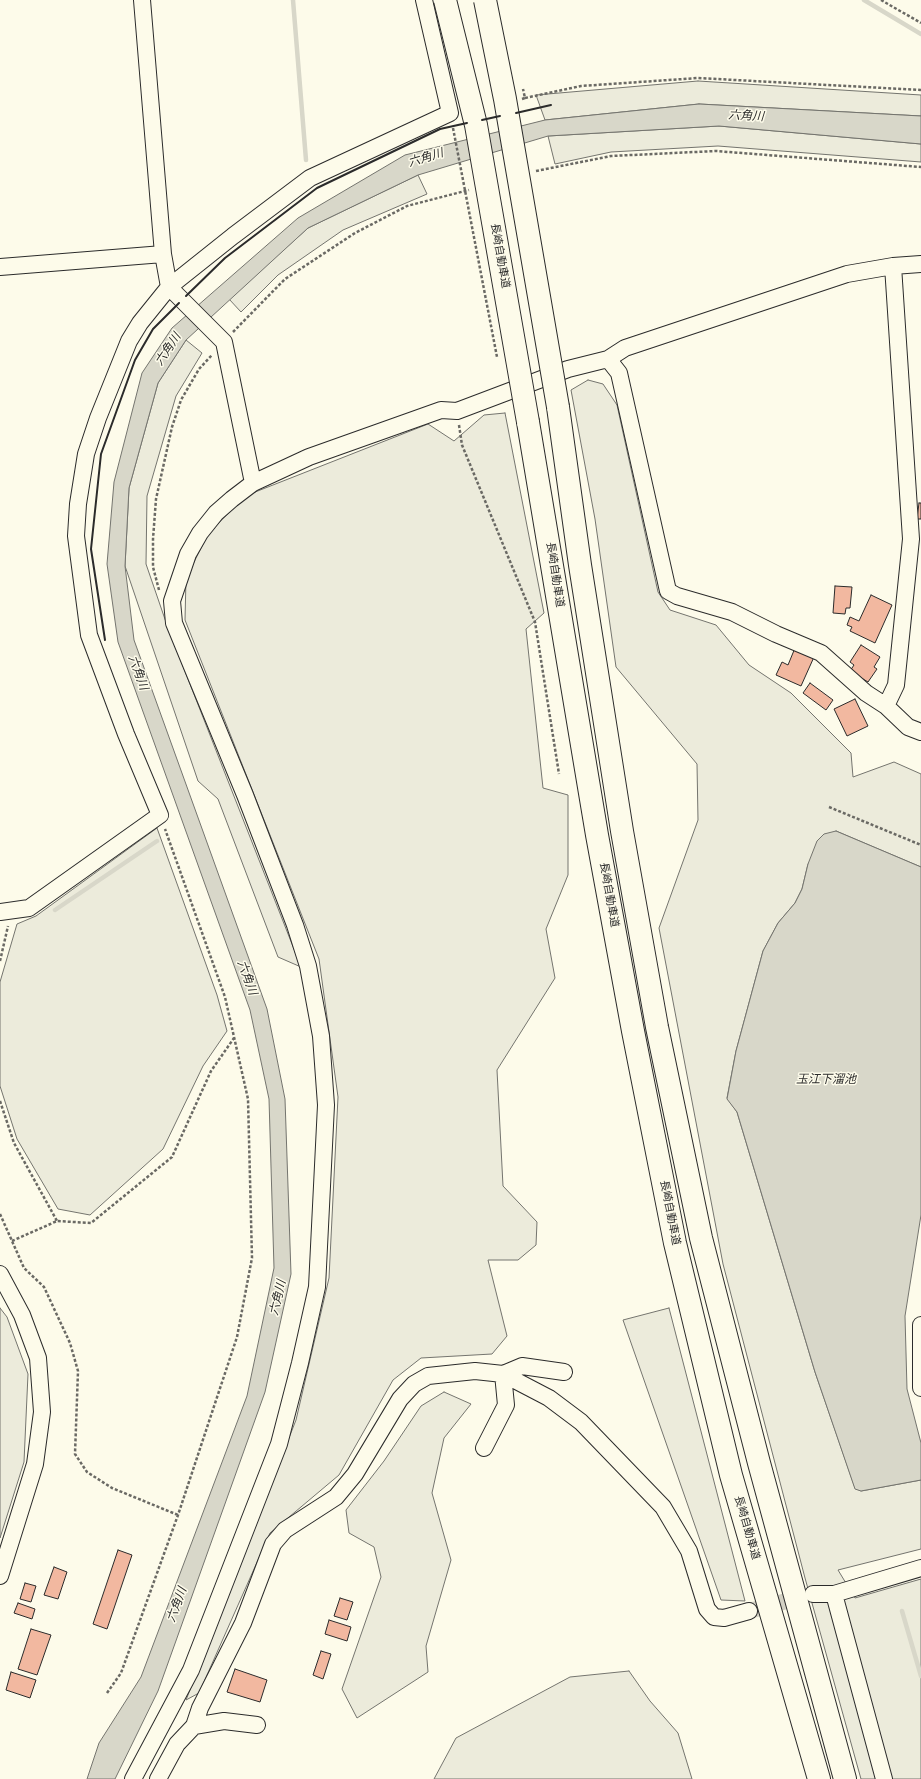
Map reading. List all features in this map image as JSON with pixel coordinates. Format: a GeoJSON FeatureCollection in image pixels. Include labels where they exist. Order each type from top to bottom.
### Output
{"type":"FeatureCollection","features":[{"type":"Feature","properties":{"kind":"highway","name":"長崎自動車道"},"geometry":{"type":"LineString","coordinates":[[445,0],[476,125],[528,422],[598,843],[675,1243],[731,1475],[819,1779]]}},
{"type":"Feature","properties":{"kind":"highway"},"geometry":{"type":"LineString","coordinates":[[485,0],[505,99],[558,407],[580,565],[621,823],[658,1035],[701,1238],[759,1463],[845,1779]]}},
{"type":"Feature","properties":{"kind":"street"},"geometry":{"type":"LineString","coordinates":[[142,0],[163,254],[169,288],[224,342],[253,483]]}},
{"type":"Feature","properties":{"kind":"street"},"geometry":{"type":"LineString","coordinates":[[6,912],[29,908],[160,815],[126,734],[89,635],[76,536],[78,504],[86,454],[98,418],[129,341],[140,323],[169,288],[233,236],[310,178],[450,113],[424,0]]}},
{"type":"Feature","properties":{"kind":"street"},"geometry":{"type":"LineString","coordinates":[[0,267],[163,254]]}},
{"type":"Feature","properties":{"kind":"street"},"geometry":{"type":"LineString","coordinates":[[133,1779],[191,1670],[278,1444],[300,1363],[317,1287],[326,1105],[321,1036],[308,966],[296,925],[245,795],[174,623],[172,601],[188,554],[200,532],[216,513],[232,498],[253,483],[308,457],[441,410],[457,411],[568,369],[608,359],[625,348],[847,274],[892,266],[921,264]]}},
{"type":"Feature","properties":{"kind":"street"},"geometry":{"type":"LineString","coordinates":[[886,706],[896,686],[910,539],[892,266]]}},
{"type":"Feature","properties":{"kind":"street"},"geometry":{"type":"LineString","coordinates":[[608,359],[619,373],[668,590],[677,596],[732,612],[776,634],[821,653],[866,693],[886,706],[908,727],[921,732]]}},
{"type":"Feature","properties":{"kind":"street"},"geometry":{"type":"LineString","coordinates":[[0,1274],[22,1315],[38,1358],[42,1412],[35,1464],[0,1576]]}},
{"type":"Feature","properties":{"kind":"street"},"geometry":{"type":"LineString","coordinates":[[921,1325],[921,1388]]}},
{"type":"Feature","properties":{"kind":"street"},"geometry":{"type":"LineString","coordinates":[[503,1374],[522,1366],[564,1372]]}},
{"type":"Feature","properties":{"kind":"street"},"geometry":{"type":"LineString","coordinates":[[158,1779],[177,1744],[194,1726],[200,1708],[243,1623],[273,1544],[285,1530],[336,1497],[355,1474],[400,1398],[414,1384],[428,1376],[475,1371],[503,1374],[549,1398],[581,1422],[663,1507],[689,1551],[707,1609],[714,1617],[724,1618],[749,1611]]}},
{"type":"Feature","properties":{"kind":"street"},"geometry":{"type":"LineString","coordinates":[[484,1448],[506,1405],[503,1374]]}},
{"type":"Feature","properties":{"kind":"street"},"geometry":{"type":"LineString","coordinates":[[813,1594],[834,1594],[921,1568]]}},
{"type":"Feature","properties":{"kind":"street"},"geometry":{"type":"LineString","coordinates":[[834,1594],[884,1779]]}},
{"type":"Feature","properties":{"kind":"street"},"geometry":{"type":"LineString","coordinates":[[194,1726],[224,1721],[257,1725]]}},
{"type":"Feature","properties":{"kind":"path"},"geometry":{"type":"LineString","coordinates":[[881,0],[921,22]]}},
{"type":"Feature","properties":{"kind":"path"},"geometry":{"type":"LineString","coordinates":[[525,98],[581,86],[698,78],[921,90]]}},
{"type":"Feature","properties":{"kind":"path"},"geometry":{"type":"LineString","coordinates":[[450,113],[497,361]]}},
{"type":"Feature","properties":{"kind":"path"},"geometry":{"type":"LineString","coordinates":[[530,172],[612,156],[716,151],[921,167]]}},
{"type":"Feature","properties":{"kind":"path"},"geometry":{"type":"LineString","coordinates":[[160,593],[153,567],[153,539],[156,500],[172,427],[181,400],[199,369],[285,279],[355,233],[407,206],[472,190]]}},
{"type":"Feature","properties":{"kind":"path"},"geometry":{"type":"LineString","coordinates":[[457,411],[462,444],[535,622],[559,774]]}},
{"type":"Feature","properties":{"kind":"path"},"geometry":{"type":"LineString","coordinates":[[829,807],[921,845]]}},
{"type":"Feature","properties":{"kind":"path"},"geometry":{"type":"LineString","coordinates":[[107,1693],[121,1673],[178,1515],[237,1337],[252,1258],[248,1099],[225,997],[160,815]]}},
{"type":"Feature","properties":{"kind":"path"},"geometry":{"type":"LineString","coordinates":[[0,961],[6,912]]}},
{"type":"Feature","properties":{"kind":"path"},"geometry":{"type":"LineString","coordinates":[[12,1241],[57,1221],[91,1223],[172,1157],[210,1071],[234,1038]]}},
{"type":"Feature","properties":{"kind":"path"},"geometry":{"type":"LineString","coordinates":[[0,1101],[14,1143],[57,1221]]}},
{"type":"Feature","properties":{"kind":"path"},"geometry":{"type":"LineString","coordinates":[[0,1214],[24,1268],[44,1287],[70,1343],[78,1371],[75,1454],[87,1472],[112,1488],[178,1515]]}},
{"type":"Feature","properties":{"kind":"shaded area"},"geometry":{"type":"Polygon","coordinates":[[[698,81],[921,95],[921,116],[699,104],[545,120],[536,95],[698,81]]]}},
{"type":"Feature","properties":{"kind":"shaded area"},"geometry":{"type":"Polygon","coordinates":[[[719,126],[921,144],[921,162],[718,146],[611,152],[555,164],[548,136],[719,126]]]}},
{"type":"Feature","properties":{"kind":"shaded area"},"geometry":{"type":"Polygon","coordinates":[[[418,175],[427,194],[343,230],[278,275],[241,312],[229,299],[308,228],[418,175]]]}},
{"type":"Feature","properties":{"kind":"shaded area"},"geometry":{"type":"Polygon","coordinates":[[[186,340],[202,353],[176,396],[147,496],[146,564],[168,628],[301,967],[278,957],[218,799],[198,781],[125,566],[129,488],[158,383],[186,340]]]}},
{"type":"Feature","properties":{"kind":"shaded area"},"geometry":{"type":"Polygon","coordinates":[[[588,380],[603,384],[617,405],[658,592],[670,610],[716,625],[749,665],[791,693],[851,753],[853,777],[894,762],[921,774],[921,867],[836,831],[808,864],[802,889],[795,903],[778,923],[763,951],[736,1051],[727,1098],[737,1112],[815,1372],[855,1488],[861,1491],[921,1480],[921,1549],[838,1570],[855,1598],[921,1579],[921,1779],[861,1779],[805,1578],[723,1264],[659,928],[698,820],[697,764],[616,667],[595,519],[571,390],[588,380]]]}},
{"type":"Feature","properties":{"kind":"shaded area"},"geometry":{"type":"Polygon","coordinates":[[[505,413],[544,613],[526,629],[543,788],[568,795],[568,875],[546,929],[555,978],[497,1070],[503,1186],[537,1222],[536,1245],[518,1260],[488,1260],[507,1336],[492,1354],[421,1358],[393,1380],[339,1475],[270,1533],[199,1693],[186,1700],[296,1420],[329,1278],[338,1097],[319,959],[185,620],[186,578],[208,534],[245,496],[428,424],[454,441],[484,415],[505,413]]]}},
{"type":"Feature","properties":{"kind":"shaded area"},"geometry":{"type":"Polygon","coordinates":[[[157,828],[217,995],[227,1031],[203,1066],[163,1149],[90,1215],[58,1209],[17,1139],[0,1086],[0,982],[17,924],[36,916],[157,828]]]}},
{"type":"Feature","properties":{"kind":"shaded area"},"geometry":{"type":"Polygon","coordinates":[[[0,1308],[7,1317],[28,1374],[24,1462],[0,1538],[0,1308]]]}},
{"type":"Feature","properties":{"kind":"shaded area"},"geometry":{"type":"Polygon","coordinates":[[[669,1308],[745,1601],[721,1600],[623,1320],[669,1308]]]}},
{"type":"Feature","properties":{"kind":"shaded area"},"geometry":{"type":"Polygon","coordinates":[[[444,1392],[471,1404],[444,1438],[432,1493],[451,1560],[426,1646],[428,1672],[357,1718],[342,1689],[381,1577],[374,1547],[349,1533],[346,1510],[384,1461],[421,1406],[444,1392]]]}},
{"type":"Feature","properties":{"kind":"shaded area"},"geometry":{"type":"Polygon","coordinates":[[[629,1671],[650,1701],[678,1733],[692,1779],[434,1779],[456,1738],[570,1677],[629,1671]]]}},
{"type":"Feature","properties":{"kind":"water","name":"六角川"},"geometry":{"type":"Polygon","coordinates":[[[699,104],[921,116],[921,144],[719,126],[548,136],[418,175],[308,228],[186,340],[158,383],[129,488],[125,566],[134,640],[267,1009],[285,1099],[291,1274],[265,1392],[158,1691],[115,1779],[87,1779],[99,1743],[141,1677],[247,1396],[274,1268],[269,1099],[250,1010],[118,642],[107,564],[114,482],[142,373],[172,328],[298,218],[405,155],[545,120],[699,104]]]}},
{"type":"Feature","properties":{"kind":"water","name":"玉江下溜池"},"geometry":{"type":"Polygon","coordinates":[[[836,831],[921,867],[921,1215],[905,1316],[907,1389],[921,1443],[921,1480],[861,1491],[855,1489],[815,1372],[737,1112],[727,1099],[736,1051],[763,951],[778,923],[795,903],[802,889],[808,864],[817,841],[824,834],[836,831]]]}},
{"type":"Feature","properties":{"kind":"building"},"geometry":{"type":"Polygon","coordinates":[[[919,503],[921,503],[921,519],[917,519],[919,503]]]}},
{"type":"Feature","properties":{"kind":"building"},"geometry":{"type":"Polygon","coordinates":[[[835,586],[852,587],[850,608],[846,608],[845,614],[833,613],[835,586]]]}},
{"type":"Feature","properties":{"kind":"building"},"geometry":{"type":"Polygon","coordinates":[[[871,595],[892,605],[875,643],[850,631],[852,627],[847,625],[850,617],[859,621],[871,595]]]}},
{"type":"Feature","properties":{"kind":"building"},"geometry":{"type":"Polygon","coordinates":[[[861,645],[880,657],[874,667],[877,669],[868,682],[850,671],[854,665],[850,662],[861,645]]]}},
{"type":"Feature","properties":{"kind":"building"},"geometry":{"type":"Polygon","coordinates":[[[795,648],[814,657],[801,686],[776,675],[782,662],[788,665],[795,648]]]}},
{"type":"Feature","properties":{"kind":"building"},"geometry":{"type":"Polygon","coordinates":[[[810,683],[833,700],[826,710],[803,693],[810,683]]]}},
{"type":"Feature","properties":{"kind":"building"},"geometry":{"type":"Polygon","coordinates":[[[855,699],[868,726],[847,736],[834,709],[855,699]]]}},
{"type":"Feature","properties":{"kind":"building"},"geometry":{"type":"Polygon","coordinates":[[[118,1550],[132,1555],[107,1629],[93,1624],[118,1550]]]}},
{"type":"Feature","properties":{"kind":"building"},"geometry":{"type":"Polygon","coordinates":[[[54,1567],[67,1572],[58,1599],[44,1595],[54,1567]]]}},
{"type":"Feature","properties":{"kind":"building"},"geometry":{"type":"Polygon","coordinates":[[[25,1583],[36,1586],[31,1602],[20,1599],[25,1583]]]}},
{"type":"Feature","properties":{"kind":"building"},"geometry":{"type":"Polygon","coordinates":[[[340,1598],[353,1602],[347,1620],[334,1616],[340,1598]]]}},
{"type":"Feature","properties":{"kind":"building"},"geometry":{"type":"Polygon","coordinates":[[[18,1603],[35,1609],[32,1619],[14,1613],[18,1603]]]}},
{"type":"Feature","properties":{"kind":"building"},"geometry":{"type":"Polygon","coordinates":[[[329,1620],[351,1627],[347,1641],[325,1634],[329,1620]]]}},
{"type":"Feature","properties":{"kind":"building"},"geometry":{"type":"Polygon","coordinates":[[[31,1629],[51,1635],[37,1675],[18,1669],[31,1629]]]}},
{"type":"Feature","properties":{"kind":"building"},"geometry":{"type":"Polygon","coordinates":[[[321,1651],[331,1654],[323,1679],[313,1675],[321,1651]]]}},
{"type":"Feature","properties":{"kind":"building"},"geometry":{"type":"Polygon","coordinates":[[[235,1669],[267,1680],[260,1702],[227,1692],[235,1669]]]}},
{"type":"Feature","properties":{"kind":"building"},"geometry":{"type":"Polygon","coordinates":[[[11,1672],[36,1680],[30,1698],[6,1690],[11,1672]]]}},
{"type":"Feature","properties":{"kind":"waterway"},"geometry":{"type":"LineString","coordinates":[[293,0],[306,160]]}},
{"type":"Feature","properties":{"kind":"waterway"},"geometry":{"type":"LineString","coordinates":[[864,0],[921,34]]}},
{"type":"Feature","properties":{"kind":"waterway"},"geometry":{"type":"LineString","coordinates":[[55,910],[157,841]]}},
{"type":"Feature","properties":{"kind":"waterway"},"geometry":{"type":"LineString","coordinates":[[902,1611],[921,1676]]}},
{"type":"Feature","properties":{"kind":"tunnel"},"geometry":{"type":"LineString","coordinates":[[749,1611],[805,1596]]}},
{"type":"Feature","properties":{"kind":"wall"},"geometry":{"type":"LineString","coordinates":[[516,113],[551,105]]}},
{"type":"Feature","properties":{"kind":"wall"},"geometry":{"type":"LineString","coordinates":[[482,120],[500,116]]}},
{"type":"Feature","properties":{"kind":"wall"},"geometry":{"type":"LineString","coordinates":[[186,296],[225,258],[317,188],[440,129],[467,123]]}},
{"type":"Feature","properties":{"kind":"wall"},"geometry":{"type":"LineString","coordinates":[[105,640],[91,549],[101,454],[135,360],[153,329],[179,303]]}}]}
